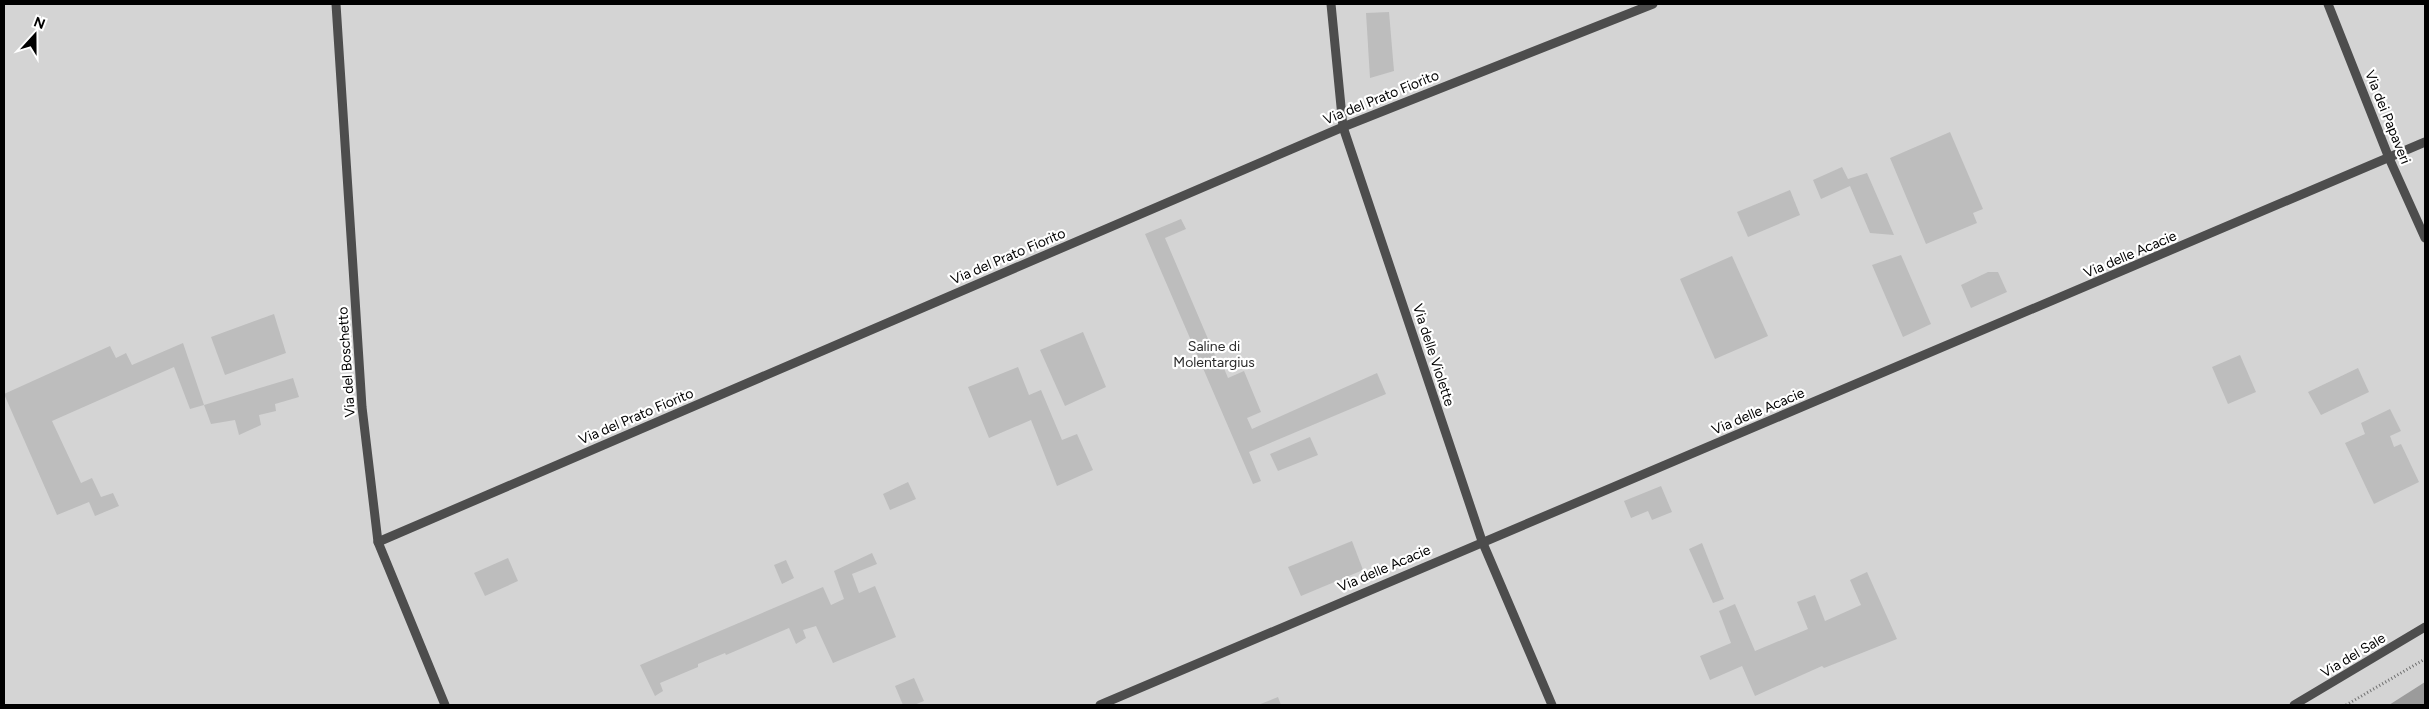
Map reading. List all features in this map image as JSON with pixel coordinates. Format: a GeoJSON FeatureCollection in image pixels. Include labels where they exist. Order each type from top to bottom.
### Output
{"type":"FeatureCollection","features":[{"type":"Feature","properties":{"kind":"street","name":"Via del Boschetto"},"geometry":{"type":"LineString","coordinates":[[336,4],[362,407],[378,542],[445,705]]}},
{"type":"Feature","properties":{"kind":"street","name":"Via delle Violette"},"geometry":{"type":"LineString","coordinates":[[1331,4],[1344,127],[1482,541],[1552,705]]}},
{"type":"Feature","properties":{"kind":"street","name":"Via del Prato Fiorito"},"geometry":{"type":"LineString","coordinates":[[378,542],[1344,127],[1653,4]]}},
{"type":"Feature","properties":{"kind":"street","name":"Via dei Papaveri"},"geometry":{"type":"LineString","coordinates":[[2328,4],[2388,158],[2425,238]]}},
{"type":"Feature","properties":{"kind":"street","name":"Via delle Acacie"},"geometry":{"type":"LineString","coordinates":[[1100,705],[1482,541],[1939,350],[2425,142]]}},
{"type":"Feature","properties":{"kind":"street","name":"Via del Sale"},"geometry":{"type":"LineString","coordinates":[[2294,705],[2425,627]]}},
{"type":"Feature","properties":{"kind":"path"},"geometry":{"type":"LineString","coordinates":[[2346,705],[2425,659]]}},
{"type":"Feature","properties":{"kind":"green space","name":"Saline di Molentargius"},"geometry":{"type":"Polygon","coordinates":[[[4,4],[2425,4],[2425,705],[4,705],[4,4]]]}},
{"type":"Feature","properties":{"kind":"shaded area"},"geometry":{"type":"Polygon","coordinates":[[[2425,682],[2425,705],[2389,705],[2425,682]]]}},
{"type":"Feature","properties":{"kind":"building"},"geometry":{"type":"Polygon","coordinates":[[[1389,12],[1394,71],[1370,78],[1366,13],[1389,12]]]}},
{"type":"Feature","properties":{"kind":"building"},"geometry":{"type":"Polygon","coordinates":[[[1950,132],[1983,209],[1973,213],[1977,223],[1926,244],[1890,158],[1950,132]]]}},
{"type":"Feature","properties":{"kind":"building"},"geometry":{"type":"Polygon","coordinates":[[[1842,167],[1848,179],[1867,173],[1894,235],[1870,233],[1850,186],[1821,199],[1813,180],[1842,167]]]}},
{"type":"Feature","properties":{"kind":"building"},"geometry":{"type":"Polygon","coordinates":[[[1790,190],[1800,215],[1748,237],[1737,212],[1790,190]]]}},
{"type":"Feature","properties":{"kind":"building"},"geometry":{"type":"Polygon","coordinates":[[[1181,219],[1186,229],[1165,238],[1220,367],[1223,366],[1228,378],[1244,371],[1261,412],[1247,418],[1252,429],[1377,373],[1386,394],[1249,452],[1261,481],[1253,484],[1145,234],[1181,219]]]}},
{"type":"Feature","properties":{"kind":"building"},"geometry":{"type":"Polygon","coordinates":[[[1901,255],[1931,324],[1903,337],[1872,265],[1901,255]]]}},
{"type":"Feature","properties":{"kind":"building"},"geometry":{"type":"Polygon","coordinates":[[[1732,256],[1768,336],[1715,359],[1680,279],[1732,256]]]}},
{"type":"Feature","properties":{"kind":"building"},"geometry":{"type":"Polygon","coordinates":[[[1988,272],[1998,272],[2007,292],[1971,308],[1961,285],[1988,272]]]}},
{"type":"Feature","properties":{"kind":"building"},"geometry":{"type":"Polygon","coordinates":[[[274,314],[286,353],[225,375],[211,337],[274,314]]]}},
{"type":"Feature","properties":{"kind":"building"},"geometry":{"type":"Polygon","coordinates":[[[1083,332],[1106,387],[1065,406],[1040,350],[1083,332]]]}},
{"type":"Feature","properties":{"kind":"building"},"geometry":{"type":"Polygon","coordinates":[[[183,343],[204,405],[190,409],[174,367],[52,421],[81,483],[92,478],[101,497],[113,493],[119,506],[95,516],[89,502],[57,515],[4,394],[110,346],[116,358],[126,353],[132,365],[183,343]]]}},
{"type":"Feature","properties":{"kind":"building"},"geometry":{"type":"Polygon","coordinates":[[[2240,355],[2256,392],[2228,404],[2212,367],[2240,355]]]}},
{"type":"Feature","properties":{"kind":"building"},"geometry":{"type":"Polygon","coordinates":[[[1018,367],[1029,395],[1041,390],[1062,440],[1077,434],[1093,470],[1057,486],[1031,420],[989,438],[968,387],[1018,367]]]}},
{"type":"Feature","properties":{"kind":"building"},"geometry":{"type":"Polygon","coordinates":[[[2358,368],[2369,392],[2321,415],[2308,392],[2358,368]]]}},
{"type":"Feature","properties":{"kind":"building"},"geometry":{"type":"Polygon","coordinates":[[[293,378],[299,397],[275,404],[276,411],[259,415],[261,425],[239,435],[235,420],[211,424],[204,405],[293,378]]]}},
{"type":"Feature","properties":{"kind":"building"},"geometry":{"type":"Polygon","coordinates":[[[2390,409],[2401,431],[2390,436],[2394,447],[2401,444],[2419,482],[2374,504],[2345,443],[2365,434],[2361,423],[2390,409]]]}},
{"type":"Feature","properties":{"kind":"building"},"geometry":{"type":"Polygon","coordinates":[[[1310,437],[1318,455],[1278,471],[1270,454],[1310,437]]]}},
{"type":"Feature","properties":{"kind":"building"},"geometry":{"type":"Polygon","coordinates":[[[908,482],[916,499],[890,510],[883,494],[908,482]]]}},
{"type":"Feature","properties":{"kind":"building"},"geometry":{"type":"Polygon","coordinates":[[[1661,486],[1672,512],[1652,520],[1648,511],[1631,518],[1624,501],[1661,486]]]}},
{"type":"Feature","properties":{"kind":"building"},"geometry":{"type":"Polygon","coordinates":[[[1352,541],[1363,570],[1301,596],[1288,567],[1352,541]]]}},
{"type":"Feature","properties":{"kind":"building"},"geometry":{"type":"Polygon","coordinates":[[[1702,543],[1724,599],[1713,603],[1689,549],[1702,543]]]}},
{"type":"Feature","properties":{"kind":"building"},"geometry":{"type":"Polygon","coordinates":[[[872,553],[877,564],[852,574],[859,593],[875,586],[896,637],[833,663],[816,626],[803,630],[806,638],[796,644],[789,628],[726,655],[725,653],[698,664],[698,667],[660,683],[663,691],[655,696],[640,665],[823,587],[831,605],[844,599],[834,571],[872,553]]]}},
{"type":"Feature","properties":{"kind":"building"},"geometry":{"type":"Polygon","coordinates":[[[508,558],[518,581],[485,596],[474,573],[508,558]]]}},
{"type":"Feature","properties":{"kind":"building"},"geometry":{"type":"Polygon","coordinates":[[[786,560],[794,578],[782,584],[774,565],[786,560]]]}},
{"type":"Feature","properties":{"kind":"building"},"geometry":{"type":"Polygon","coordinates":[[[1867,572],[1897,639],[1824,668],[1822,666],[1755,696],[1742,666],[1710,680],[1700,656],[1731,643],[1719,611],[1735,604],[1755,651],[1808,629],[1797,602],[1815,595],[1825,621],[1861,605],[1850,580],[1867,572]]]}},
{"type":"Feature","properties":{"kind":"building"},"geometry":{"type":"Polygon","coordinates":[[[914,678],[924,701],[914,705],[903,705],[895,686],[914,678]]]}},
{"type":"Feature","properties":{"kind":"building"},"geometry":{"type":"Polygon","coordinates":[[[1278,697],[1281,705],[1258,705],[1278,697]]]}}]}
